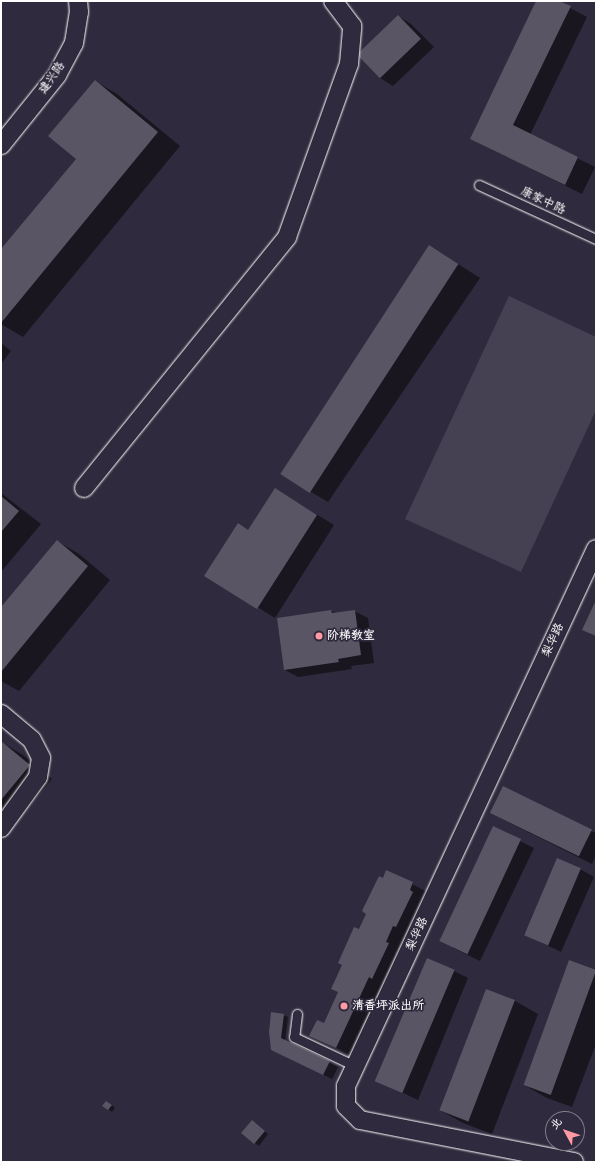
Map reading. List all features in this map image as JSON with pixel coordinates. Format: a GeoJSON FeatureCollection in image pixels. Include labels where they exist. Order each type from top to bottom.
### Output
{"type":"FeatureCollection","features":[{"type":"Feature","properties":{"kind":"street","name":"建兴路"},"geometry":{"type":"LineString","coordinates":[[1,145],[57,75],[74,43],[79,12],[78,1]]}},
{"type":"Feature","properties":{"kind":"street"},"geometry":{"type":"LineString","coordinates":[[84,488],[287,237],[349,64],[352,26],[333,1]]}},
{"type":"Feature","properties":{"kind":"street","name":"梨华路"},"geometry":{"type":"LineString","coordinates":[[574,1162],[360,1120],[346,1106],[346,1086],[596,549]]}},
{"type":"Feature","properties":{"kind":"street"},"geometry":{"type":"LineString","coordinates":[[1,714],[32,740],[41,758],[38,777],[1,828]]}},
{"type":"Feature","properties":{"kind":"lane","name":"康家中路"},"geometry":{"type":"LineString","coordinates":[[479,185],[596,239]]}},
{"type":"Feature","properties":{"kind":"lane"},"geometry":{"type":"LineString","coordinates":[[297,1014],[294,1037],[355,1066]]}},
{"type":"Feature","properties":{"kind":"shaded area"},"geometry":{"type":"Polygon","coordinates":[[[509,296],[596,337],[596,410],[521,572],[405,519],[509,296]]]}},
{"type":"Feature","properties":{"kind":"building"},"geometry":{"type":"Polygon","coordinates":[[[536,1],[559,1],[571,6],[513,125],[578,157],[565,185],[470,139],[536,1]]]}},
{"type":"Feature","properties":{"kind":"building"},"geometry":{"type":"Polygon","coordinates":[[[398,15],[421,39],[380,78],[357,55],[398,15]]]}},
{"type":"Feature","properties":{"kind":"building"},"geometry":{"type":"Polygon","coordinates":[[[95,80],[158,132],[1,323],[1,249],[76,159],[48,136],[95,80]]]}},
{"type":"Feature","properties":{"kind":"building"},"geometry":{"type":"Polygon","coordinates":[[[429,245],[458,264],[310,493],[280,474],[429,245]]]}},
{"type":"Feature","properties":{"kind":"building"},"geometry":{"type":"Polygon","coordinates":[[[275,488],[317,515],[257,609],[204,576],[238,523],[248,530],[275,488]]]}},
{"type":"Feature","properties":{"kind":"building"},"geometry":{"type":"Polygon","coordinates":[[[1,496],[19,511],[1,532],[1,496]]]}},
{"type":"Feature","properties":{"kind":"building"},"geometry":{"type":"Polygon","coordinates":[[[57,540],[88,566],[1,672],[1,607],[57,540]]]}},
{"type":"Feature","properties":{"kind":"building"},"geometry":{"type":"Polygon","coordinates":[[[596,602],[596,636],[582,630],[596,602]]]}},
{"type":"Feature","properties":{"kind":"building","name":"阶梯教室"},"geometry":{"type":"Polygon","coordinates":[[[331,610],[332,613],[355,610],[361,655],[338,659],[339,662],[284,670],[277,618],[331,610]]]}},
{"type":"Feature","properties":{"kind":"building"},"geometry":{"type":"Polygon","coordinates":[[[1,741],[30,765],[1,800],[1,741]]]}},
{"type":"Feature","properties":{"kind":"building"},"geometry":{"type":"Polygon","coordinates":[[[503,786],[592,829],[579,856],[490,813],[503,786]]]}},
{"type":"Feature","properties":{"kind":"building"},"geometry":{"type":"Polygon","coordinates":[[[493,826],[521,839],[467,954],[439,941],[493,826]]]}},
{"type":"Feature","properties":{"kind":"building"},"geometry":{"type":"Polygon","coordinates":[[[557,858],[581,868],[548,945],[524,935],[557,858]]]}},
{"type":"Feature","properties":{"kind":"building"},"geometry":{"type":"Polygon","coordinates":[[[386,870],[413,882],[410,890],[413,892],[396,927],[393,926],[386,942],[389,943],[372,979],[369,977],[336,1048],[309,1036],[317,1020],[324,1023],[338,992],[331,989],[342,965],[338,963],[354,927],[359,929],[366,914],[362,911],[379,876],[383,878],[386,870]]]}},
{"type":"Feature","properties":{"kind":"building"},"geometry":{"type":"Polygon","coordinates":[[[427,958],[455,970],[402,1093],[375,1081],[427,958]]]}},
{"type":"Feature","properties":{"kind":"building"},"geometry":{"type":"Polygon","coordinates":[[[569,960],[596,971],[551,1095],[524,1085],[569,960]]]}},
{"type":"Feature","properties":{"kind":"building"},"geometry":{"type":"Polygon","coordinates":[[[486,989],[515,1000],[468,1121],[439,1110],[486,989]]]}},
{"type":"Feature","properties":{"kind":"building"},"geometry":{"type":"Polygon","coordinates":[[[271,1012],[284,1014],[281,1038],[330,1061],[323,1075],[271,1050],[269,1032],[271,1012]]]}},
{"type":"Feature","properties":{"kind":"building"},"geometry":{"type":"Polygon","coordinates":[[[106,1101],[112,1105],[108,1110],[102,1106],[106,1101]]]}},
{"type":"Feature","properties":{"kind":"building"},"geometry":{"type":"Polygon","coordinates":[[[252,1120],[265,1131],[254,1144],[241,1133],[252,1120]]]}},
{"type":"Feature","properties":{"kind":"place","name":"阶梯教室"},"geometry":{"type":"Point","coordinates":[319,636]}},
{"type":"Feature","properties":{"kind":"place","name":"清香坪派出所"},"geometry":{"type":"Point","coordinates":[344,1006]}}]}
